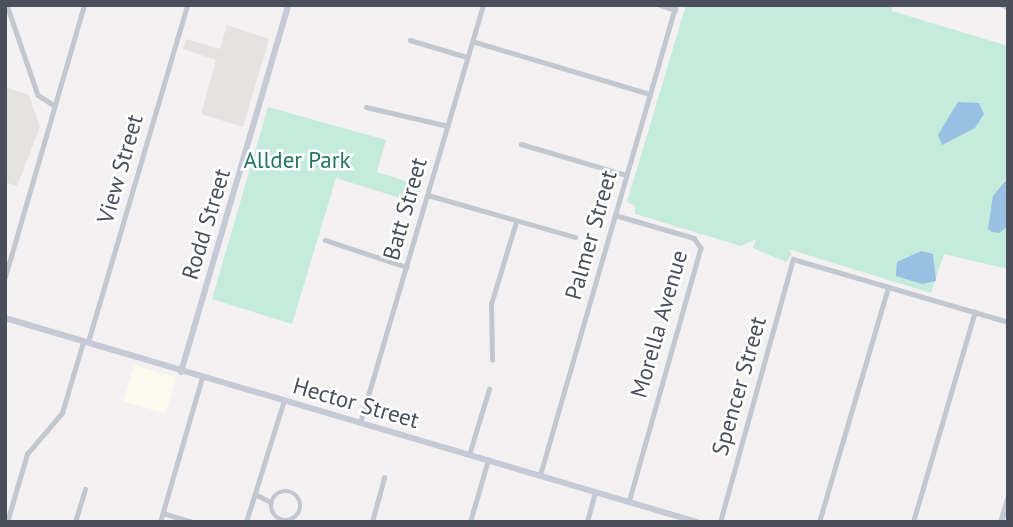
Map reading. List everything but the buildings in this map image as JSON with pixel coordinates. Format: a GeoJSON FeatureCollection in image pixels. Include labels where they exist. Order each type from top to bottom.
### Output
{"type":"FeatureCollection","features":[{"type":"Feature","properties":{"kind":"main road","name":"Rodd Street"},"geometry":{"type":"LineString","coordinates":[[181,372],[288,5]]}},
{"type":"Feature","properties":{"kind":"main road","name":"Hector Street"},"geometry":{"type":"LineString","coordinates":[[5,318],[696,522]]}},
{"type":"Feature","properties":{"kind":"main road"},"geometry":{"type":"LineString","coordinates":[[1001,522],[1008,499]]}},
{"type":"Feature","properties":{"kind":"street"},"geometry":{"type":"LineString","coordinates":[[8,5],[38,95],[55,106]]}},
{"type":"Feature","properties":{"kind":"street"},"geometry":{"type":"LineString","coordinates":[[5,278],[84,5]]}},
{"type":"Feature","properties":{"kind":"street","name":"View Street"},"geometry":{"type":"LineString","coordinates":[[7,522],[27,454],[62,413],[187,5]]}},
{"type":"Feature","properties":{"kind":"street","name":"Batt Street"},"geometry":{"type":"LineString","coordinates":[[360,423],[483,5]]}},
{"type":"Feature","properties":{"kind":"street"},"geometry":{"type":"LineString","coordinates":[[660,5],[676,7]]}},
{"type":"Feature","properties":{"kind":"street","name":"Palmer Street"},"geometry":{"type":"LineString","coordinates":[[540,475],[676,7]]}},
{"type":"Feature","properties":{"kind":"street"},"geometry":{"type":"LineString","coordinates":[[410,40],[467,57]]}},
{"type":"Feature","properties":{"kind":"street"},"geometry":{"type":"LineString","coordinates":[[472,41],[650,94]]}},
{"type":"Feature","properties":{"kind":"street"},"geometry":{"type":"LineString","coordinates":[[366,107],[447,126]]}},
{"type":"Feature","properties":{"kind":"street"},"geometry":{"type":"LineString","coordinates":[[521,144],[626,175]]}},
{"type":"Feature","properties":{"kind":"street"},"geometry":{"type":"LineString","coordinates":[[428,195],[575,237]]}},
{"type":"Feature","properties":{"kind":"street","name":"Morella Avenue"},"geometry":{"type":"LineString","coordinates":[[615,215],[694,238],[701,251],[629,502]]}},
{"type":"Feature","properties":{"kind":"street"},"geometry":{"type":"LineString","coordinates":[[492,360],[491,304],[516,222]]}},
{"type":"Feature","properties":{"kind":"street"},"geometry":{"type":"LineString","coordinates":[[325,240],[407,267]]}},
{"type":"Feature","properties":{"kind":"street","name":"Spencer Street"},"geometry":{"type":"LineString","coordinates":[[720,522],[793,259],[888,288]]}},
{"type":"Feature","properties":{"kind":"street"},"geometry":{"type":"LineString","coordinates":[[819,522],[888,288],[1008,322]]}},
{"type":"Feature","properties":{"kind":"street"},"geometry":{"type":"LineString","coordinates":[[913,522],[975,312]]}},
{"type":"Feature","properties":{"kind":"street"},"geometry":{"type":"LineString","coordinates":[[160,522],[202,377]]}},
{"type":"Feature","properties":{"kind":"street"},"geometry":{"type":"LineString","coordinates":[[469,455],[489,389]]}},
{"type":"Feature","properties":{"kind":"street"},"geometry":{"type":"LineString","coordinates":[[246,522],[284,400]]}},
{"type":"Feature","properties":{"kind":"street"},"geometry":{"type":"LineString","coordinates":[[470,522],[488,460]]}},
{"type":"Feature","properties":{"kind":"street"},"geometry":{"type":"LineString","coordinates":[[372,522],[384,478]]}},
{"type":"Feature","properties":{"kind":"street"},"geometry":{"type":"LineString","coordinates":[[75,522],[85,490]]}},
{"type":"Feature","properties":{"kind":"street"},"geometry":{"type":"LineString","coordinates":[[290,491],[298,497],[300,510],[294,519],[281,521],[273,515],[271,502],[280,492],[290,491]]}},
{"type":"Feature","properties":{"kind":"street"},"geometry":{"type":"LineString","coordinates":[[587,522],[595,492]]}},
{"type":"Feature","properties":{"kind":"street"},"geometry":{"type":"LineString","coordinates":[[255,494],[271,502]]}},
{"type":"Feature","properties":{"kind":"street"},"geometry":{"type":"LineString","coordinates":[[163,513],[193,522]]}},
{"type":"Feature","properties":{"kind":"shaded area"},"geometry":{"type":"Polygon","coordinates":[[[227,25],[269,39],[243,127],[201,114],[216,60],[183,49],[186,39],[220,49],[227,25]]]}},
{"type":"Feature","properties":{"kind":"shaded area"},"geometry":{"type":"Polygon","coordinates":[[[5,87],[29,95],[40,127],[17,186],[5,182],[5,87]]]}},
{"type":"Feature","properties":{"kind":"shaded area"},"geometry":{"type":"Polygon","coordinates":[[[134,365],[176,377],[166,414],[124,402],[134,365]]]}},
{"type":"Feature","properties":{"kind":"green space"},"geometry":{"type":"Polygon","coordinates":[[[686,5],[892,5],[892,11],[1008,46],[1008,269],[944,254],[931,293],[788,249],[792,254],[786,262],[753,248],[756,239],[741,246],[635,214],[635,206],[627,202],[686,5]]]}},
{"type":"Feature","properties":{"kind":"green space","name":"Allder Park"},"geometry":{"type":"Polygon","coordinates":[[[268,107],[386,140],[377,172],[421,186],[416,203],[336,178],[292,324],[212,299],[268,107]]]}},
{"type":"Feature","properties":{"kind":"water"},"geometry":{"type":"Polygon","coordinates":[[[958,102],[979,103],[984,114],[975,128],[942,145],[938,135],[958,102]]]}},
{"type":"Feature","properties":{"kind":"water"},"geometry":{"type":"Polygon","coordinates":[[[1008,178],[1008,226],[999,233],[992,232],[988,229],[993,196],[1008,178]]]}},
{"type":"Feature","properties":{"kind":"water"},"geometry":{"type":"Polygon","coordinates":[[[921,251],[933,254],[936,281],[922,284],[896,276],[897,262],[921,251]]]}}]}
